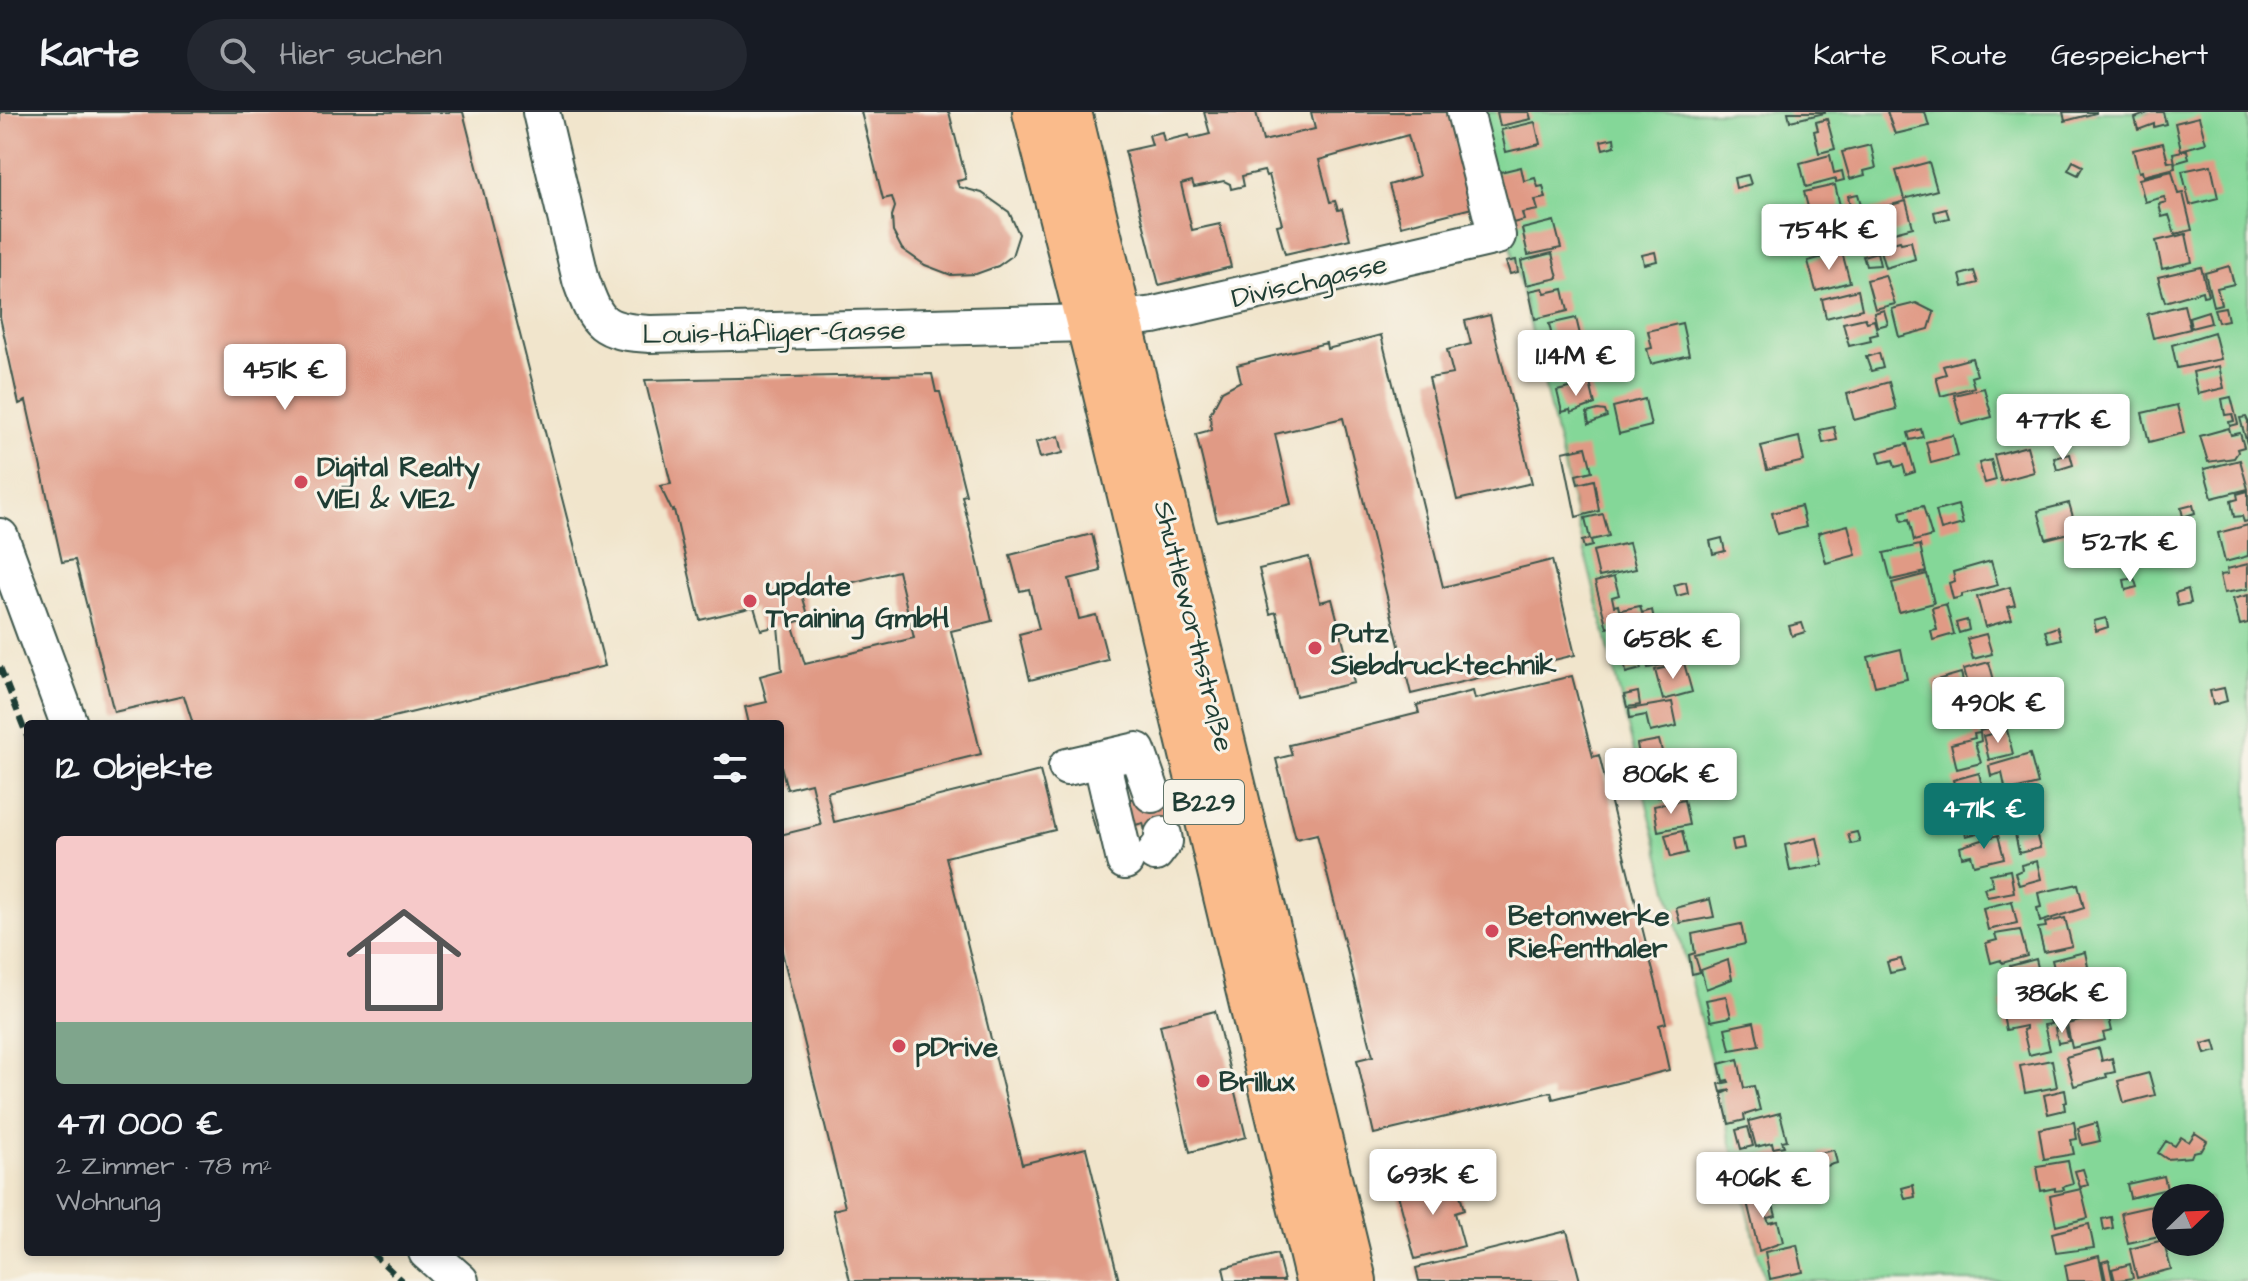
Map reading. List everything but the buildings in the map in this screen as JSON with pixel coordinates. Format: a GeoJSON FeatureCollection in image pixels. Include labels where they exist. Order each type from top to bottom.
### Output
{"type":"FeatureCollection","features":[{"type":"Feature","properties":{"kind":"main road","name":"Shuttleworthstraße"},"geometry":{"type":"LineString","coordinates":[[1035,112],[1105,321],[1354,1281]]}},
{"type":"Feature","properties":{"kind":"main road","name":"Shuttleworthstraße"},"geometry":{"type":"LineString","coordinates":[[1069,112],[1105,321],[1318,1281]]}},
{"type":"Feature","properties":{"kind":"street","name":"Louis-Häfliger-Gasse"},"geometry":{"type":"LineString","coordinates":[[541,112],[581,280],[590,307],[602,324],[626,332],[650,334],[1105,321]]}},
{"type":"Feature","properties":{"kind":"street","name":"Divischgasse"},"geometry":{"type":"LineString","coordinates":[[1105,321],[1164,313],[1497,236],[1465,112]]}},
{"type":"Feature","properties":{"kind":"street"},"geometry":{"type":"LineString","coordinates":[[0,537],[68,720]]}},
{"type":"Feature","properties":{"kind":"street"},"geometry":{"type":"LineString","coordinates":[[1147,850],[1084,763],[1137,751],[1152,794]]}},
{"type":"Feature","properties":{"kind":"street"},"geometry":{"type":"LineString","coordinates":[[432,1256],[460,1281]]}},
{"type":"Feature","properties":{"kind":"green space"},"geometry":{"type":"Polygon","coordinates":[[[1479,112],[2248,112],[2248,1281],[1765,1281],[1479,112]]]}},
{"type":"Feature","properties":{"kind":"railway"},"geometry":{"type":"LineString","coordinates":[[0,667],[24,729]]}},
{"type":"Feature","properties":{"kind":"railway"},"geometry":{"type":"LineString","coordinates":[[375,1256],[402,1281]]}},
{"type":"Feature","properties":{"kind":"place","name":"Digital Realty VIE1 & VIE2"},"geometry":{"type":"Point","coordinates":[301,482]}},
{"type":"Feature","properties":{"kind":"place","name":"update Training GmbH"},"geometry":{"type":"Point","coordinates":[750,601]}},
{"type":"Feature","properties":{"kind":"place","name":"Putz Siebdrucktechnik"},"geometry":{"type":"Point","coordinates":[1315,648]}},
{"type":"Feature","properties":{"kind":"place","name":"Betonwerke Riefenthaler"},"geometry":{"type":"Point","coordinates":[1492,931]}},
{"type":"Feature","properties":{"kind":"place","name":"pDrive"},"geometry":{"type":"Point","coordinates":[899,1046]}},
{"type":"Feature","properties":{"kind":"place","name":"Brillux"},"geometry":{"type":"Point","coordinates":[1203,1081]}}]}
